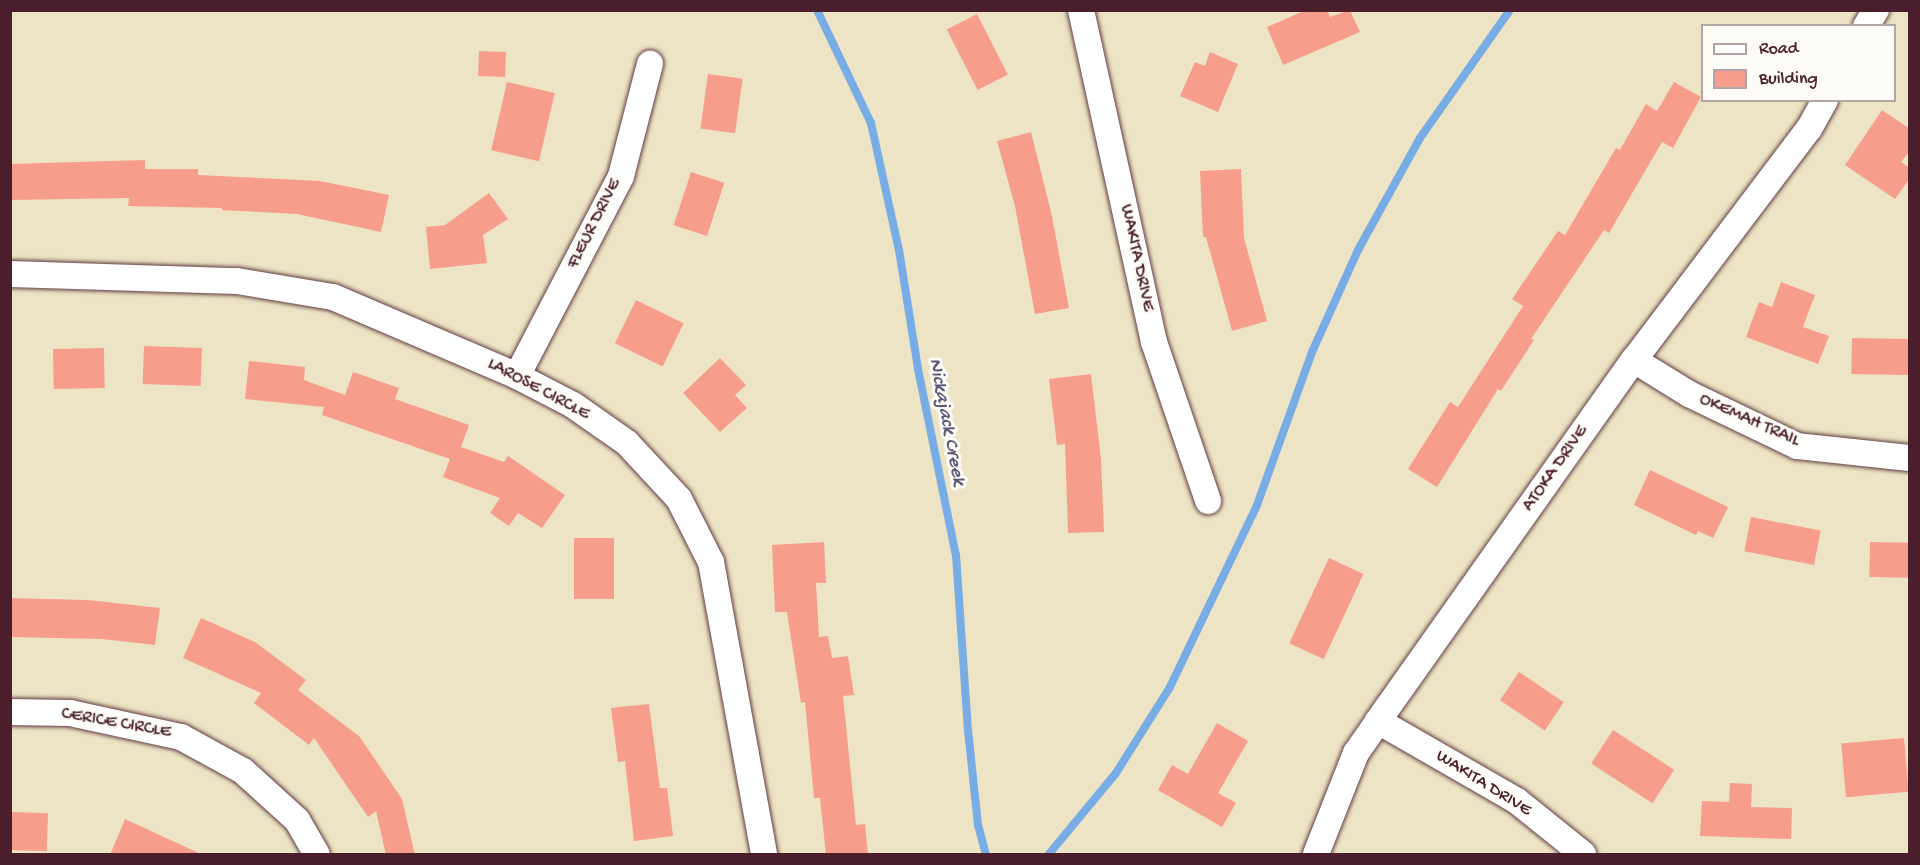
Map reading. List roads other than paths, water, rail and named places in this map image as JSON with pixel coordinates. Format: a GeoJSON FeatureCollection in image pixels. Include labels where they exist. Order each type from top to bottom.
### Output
{"type":"FeatureCollection","features":[{"type":"Feature","properties":{"kind":"street","name":"WAKITA DRIVE"},"geometry":{"type":"LineString","coordinates":[[1081,10],[1154,342],[1208,501]]}},
{"type":"Feature","properties":{"kind":"street"},"geometry":{"type":"LineString","coordinates":[[1867,24],[1876,10]]}},
{"type":"Feature","properties":{"kind":"street","name":"FLEUR DRIVE"},"geometry":{"type":"LineString","coordinates":[[517,376],[621,176],[650,64]]}},
{"type":"Feature","properties":{"kind":"street","name":"ATOKA DRIVE"},"geometry":{"type":"LineString","coordinates":[[1316,855],[1356,753],[1634,360],[1809,129],[1824,102]]}},
{"type":"Feature","properties":{"kind":"street","name":"LAROSE CIRCLE"},"geometry":{"type":"LineString","coordinates":[[10,274],[237,281],[333,297],[517,376],[573,405],[627,443],[680,499],[711,562],[764,855]]}},
{"type":"Feature","properties":{"kind":"street","name":"OKEMAH TRAIL"},"geometry":{"type":"LineString","coordinates":[[1634,360],[1689,394],[1797,446],[1910,458]]}},
{"type":"Feature","properties":{"kind":"street","name":"CERICE CIRCLE"},"geometry":{"type":"LineString","coordinates":[[10,712],[70,713],[181,737],[243,771],[297,820],[317,855]]}},
{"type":"Feature","properties":{"kind":"street","name":"WAKITA DRIVE"},"geometry":{"type":"LineString","coordinates":[[1378,721],[1517,801],[1583,855]]}},
{"type":"Feature","properties":{"kind":"waterway","name":"Nickajack Creek"},"geometry":{"type":"LineString","coordinates":[[817,10],[871,123],[899,250],[918,369],[956,555],[968,730],[978,825],[986,854]]}},
{"type":"Feature","properties":{"kind":"waterway"},"geometry":{"type":"LineString","coordinates":[[1049,854],[1116,773],[1169,689],[1257,505],[1312,352],[1358,250],[1420,138],[1510,10]]}}]}
